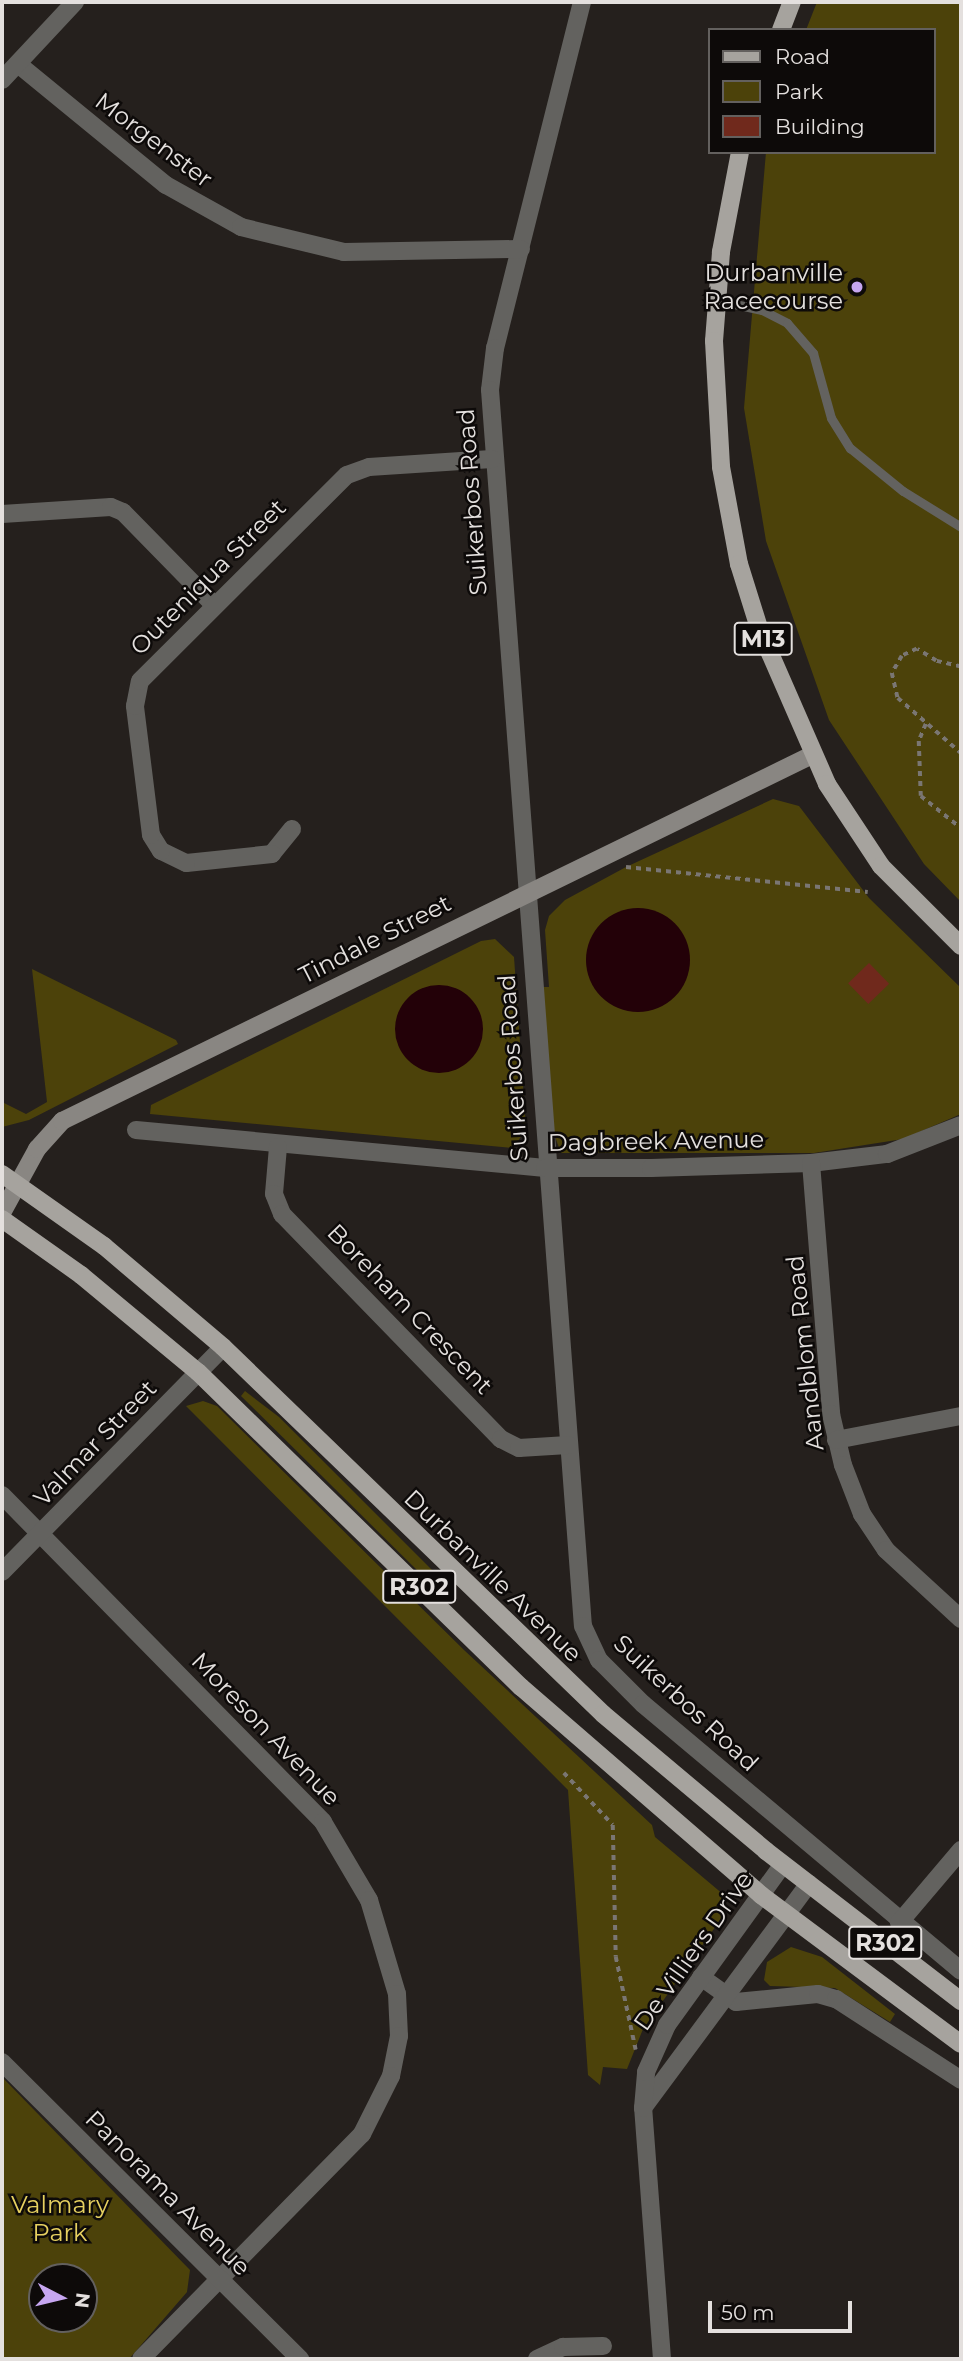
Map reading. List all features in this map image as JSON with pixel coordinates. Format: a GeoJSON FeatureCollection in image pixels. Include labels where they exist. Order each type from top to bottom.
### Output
{"type":"FeatureCollection","features":[{"type":"Feature","properties":{"kind":"main road"},"geometry":{"type":"LineString","coordinates":[[783,28],[792,2]]}},
{"type":"Feature","properties":{"kind":"main road","name":"M13"},"geometry":{"type":"LineString","coordinates":[[740,154],[715,300],[716,424],[739,564],[758,628],[810,756],[881,866],[961,946]]}},
{"type":"Feature","properties":{"kind":"main road","name":"Tindale Street"},"geometry":{"type":"LineString","coordinates":[[2,1213],[44,1139],[62,1121],[525,892],[810,756]]}},
{"type":"Feature","properties":{"kind":"main road","name":"Durbanville Avenue"},"geometry":{"type":"LineString","coordinates":[[2,1174],[104,1246],[223,1347],[575,1688],[783,1864],[961,2001]]}},
{"type":"Feature","properties":{"kind":"main road","name":"R302"},"geometry":{"type":"LineString","coordinates":[[2,1219],[73,1268],[198,1372],[521,1687],[761,1895],[961,2044]]}},
{"type":"Feature","properties":{"kind":"street"},"geometry":{"type":"LineString","coordinates":[[2,80],[75,2]]}},
{"type":"Feature","properties":{"kind":"street","name":"Suikerbos Road"},"geometry":{"type":"LineString","coordinates":[[582,2],[492,366],[492,459],[581,1613],[599,1660],[899,1923],[961,1970]]}},
{"type":"Feature","properties":{"kind":"street","name":"Morgenster"},"geometry":{"type":"LineString","coordinates":[[18,64],[166,185],[241,226],[344,252],[521,249]]}},
{"type":"Feature","properties":{"kind":"street","name":"Outeniqua Street"},"geometry":{"type":"LineString","coordinates":[[292,829],[272,854],[195,863],[168,857],[151,835],[137,689],[145,673],[354,471],[492,459]]}},
{"type":"Feature","properties":{"kind":"street"},"geometry":{"type":"LineString","coordinates":[[2,514],[111,507],[123,512],[214,605]]}},
{"type":"Feature","properties":{"kind":"street","name":"Dagbreek Avenue"},"geometry":{"type":"LineString","coordinates":[[136,1130],[278,1147],[545,1168],[811,1163],[904,1151],[961,1125]]}},
{"type":"Feature","properties":{"kind":"street","name":"Boreham Crescent"},"geometry":{"type":"LineString","coordinates":[[278,1147],[274,1194],[282,1214],[482,1419],[512,1446],[568,1445]]}},
{"type":"Feature","properties":{"kind":"street","name":"Aandblom Road"},"geometry":{"type":"LineString","coordinates":[[811,1163],[836,1440],[873,1532],[910,1574],[961,1619]]}},
{"type":"Feature","properties":{"kind":"street","name":"Valmar Street"},"geometry":{"type":"LineString","coordinates":[[2,1572],[223,1347]]}},
{"type":"Feature","properties":{"kind":"street"},"geometry":{"type":"LineString","coordinates":[[836,1440],[961,1416]]}},
{"type":"Feature","properties":{"kind":"street","name":"Moreson Avenue"},"geometry":{"type":"LineString","coordinates":[[2,1495],[316,1814],[359,1878],[389,1956],[399,2036],[391,2077],[374,2116],[347,2151],[217,2276],[141,2359]]}},
{"type":"Feature","properties":{"kind":"street"},"geometry":{"type":"LineString","coordinates":[[899,1923],[961,1850]]}},
{"type":"Feature","properties":{"kind":"street","name":"De Villiers Drive"},"geometry":{"type":"LineString","coordinates":[[662,2359],[643,2108],[646,2072],[656,2046],[701,1977],[783,1864]]}},
{"type":"Feature","properties":{"kind":"street","name":"De Villiers Drive"},"geometry":{"type":"LineString","coordinates":[[643,2108],[809,1884]]}},
{"type":"Feature","properties":{"kind":"street"},"geometry":{"type":"LineString","coordinates":[[701,1977],[736,2002],[818,1994],[836,1999],[961,2080]]}},
{"type":"Feature","properties":{"kind":"street","name":"Panorama Avenue"},"geometry":{"type":"LineString","coordinates":[[2,2062],[300,2359]]}},
{"type":"Feature","properties":{"kind":"street"},"geometry":{"type":"LineString","coordinates":[[537,2359],[563,2347],[603,2346]]}},
{"type":"Feature","properties":{"kind":"lane"},"geometry":{"type":"LineString","coordinates":[[715,300],[762,310],[787,323],[813,353],[831,418],[850,448],[902,491],[961,527]]}},
{"type":"Feature","properties":{"kind":"path"},"geometry":{"type":"LineString","coordinates":[[961,667],[936,661],[917,649],[902,656],[892,673],[898,698],[961,753]]}},
{"type":"Feature","properties":{"kind":"path"},"geometry":{"type":"LineString","coordinates":[[926,724],[919,741],[921,796],[961,828]]}},
{"type":"Feature","properties":{"kind":"path"},"geometry":{"type":"LineString","coordinates":[[626,867],[868,892]]}},
{"type":"Feature","properties":{"kind":"path"},"geometry":{"type":"LineString","coordinates":[[564,1773],[613,1825],[616,1957],[636,2050]]}},
{"type":"Feature","properties":{"kind":"green space"},"geometry":{"type":"Polygon","coordinates":[[[817,2],[961,2],[961,902],[924,864],[829,720],[766,541],[744,408],[766,154],[935,154],[935,28],[807,28],[817,2]]]}},
{"type":"Feature","properties":{"kind":"green space"},"geometry":{"type":"Polygon","coordinates":[[[773,799],[799,806],[869,898],[961,988],[961,1114],[903,1139],[814,1153],[561,1153],[554,1134],[543,987],[549,987],[545,930],[549,916],[565,900],[626,867],[773,799]]]}},
{"type":"Feature","properties":{"kind":"green space"},"geometry":{"type":"Polygon","coordinates":[[[495,939],[514,957],[526,1128],[514,1148],[150,1114],[151,1105],[481,941],[495,939]]]}},
{"type":"Feature","properties":{"kind":"green space"},"geometry":{"type":"Polygon","coordinates":[[[32,969],[176,1040],[178,1044],[29,1120],[2,1127],[2,1102],[26,1114],[47,1102],[32,969]]]}},
{"type":"Feature","properties":{"kind":"green space"},"geometry":{"type":"Polygon","coordinates":[[[245,1391],[279,1417],[435,1573],[427,1580],[241,1396],[245,1391]]]}},
{"type":"Feature","properties":{"kind":"green space"},"geometry":{"type":"Polygon","coordinates":[[[203,1401],[217,1406],[464,1650],[652,1825],[655,1837],[724,1895],[723,1916],[643,2029],[627,2069],[603,2067],[600,2085],[588,2075],[568,1790],[186,1406],[203,1401]]]}},
{"type":"Feature","properties":{"kind":"green space"},"geometry":{"type":"Polygon","coordinates":[[[791,1947],[822,1957],[895,2014],[890,2022],[835,1988],[770,1986],[764,1980],[767,1962],[791,1947]]]}},
{"type":"Feature","properties":{"kind":"green space","name":"Valmary Park"},"geometry":{"type":"Polygon","coordinates":[[[2,2077],[190,2270],[187,2292],[129,2359],[2,2359],[2,2077]]]}},
{"type":"Feature","properties":{"kind":"shaded area"},"geometry":{"type":"Polygon","coordinates":[[[638,908],[658,912],[675,923],[686,940],[690,960],[686,980],[675,997],[658,1008],[638,1012],[618,1008],[601,997],[590,980],[586,960],[590,940],[601,923],[618,912],[638,908]]]}},
{"type":"Feature","properties":{"kind":"shaded area"},"geometry":{"type":"Polygon","coordinates":[[[439,985],[464,992],[476,1004],[483,1029],[476,1054],[464,1066],[439,1073],[414,1066],[402,1054],[395,1029],[402,1004],[414,992],[439,985]]]}},
{"type":"Feature","properties":{"kind":"building"},"geometry":{"type":"Polygon","coordinates":[[[869,963],[889,984],[868,1004],[848,983],[869,963]]]}},
{"type":"Feature","properties":{"kind":"place","name":"Durbanville Racecourse"},"geometry":{"type":"Point","coordinates":[857,287]}}]}
